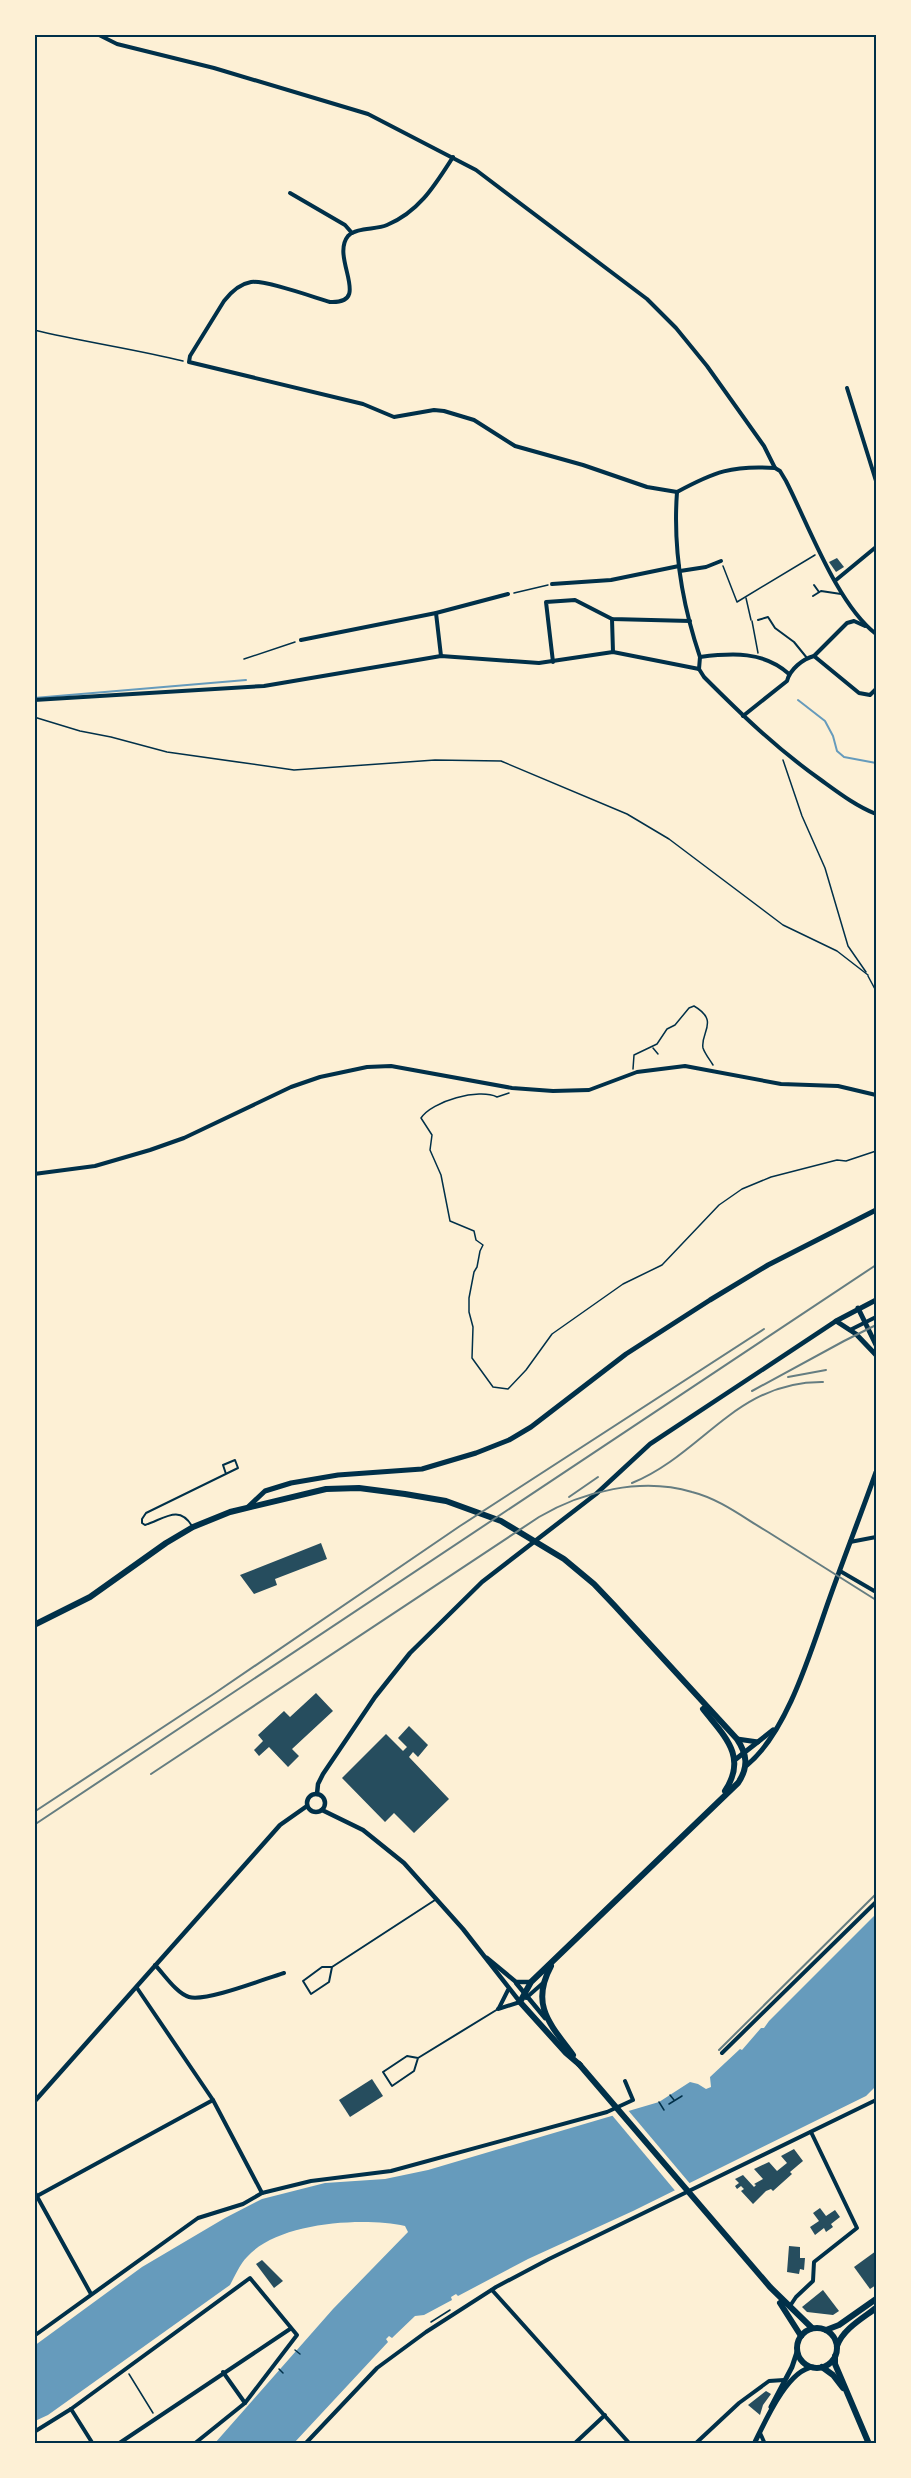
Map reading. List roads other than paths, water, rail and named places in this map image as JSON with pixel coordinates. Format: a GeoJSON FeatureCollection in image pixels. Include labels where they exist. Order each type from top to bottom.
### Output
{"type":"FeatureCollection","features":[{"type":"Feature","properties":{"kind":"main road"},"geometry":{"type":"LineString","coordinates":[[248,1507],[265,1491],[291,1483],[338,1475],[422,1468],[476,1453],[509,1440],[531,1427],[626,1354],[710,1299],[768,1265],[876,1210]]}},
{"type":"Feature","properties":{"kind":"main road"},"geometry":{"type":"LineString","coordinates":[[876,1300],[836,1321],[850,1330],[876,1355]]}},
{"type":"Feature","properties":{"kind":"main road"},"geometry":{"type":"LineString","coordinates":[[858,1308],[876,1345]]}},
{"type":"Feature","properties":{"kind":"main road"},"geometry":{"type":"LineString","coordinates":[[736,1760],[754,1759],[769,1742],[799,1684],[876,1472]]}},
{"type":"Feature","properties":{"kind":"main road"},"geometry":{"type":"LineString","coordinates":[[34,1625],[90,1597],[166,1543],[193,1527],[248,1507],[335,1489],[359,1488],[405,1494],[470,1509],[521,1532],[552,1550],[594,1584],[736,1739],[746,1759]]}},
{"type":"Feature","properties":{"kind":"main road"},"geometry":{"type":"LineString","coordinates":[[680,1679],[728,1741],[736,1760],[732,1781],[722,1796]]}},
{"type":"Feature","properties":{"kind":"main road"},"geometry":{"type":"LineString","coordinates":[[580,2065],[566,2053],[520,2002],[527,1994],[531,1982],[738,1783],[746,1759],[759,1742],[774,1729]]}},
{"type":"Feature","properties":{"kind":"main road"},"geometry":{"type":"LineString","coordinates":[[736,1739],[759,1742]]}},
{"type":"Feature","properties":{"kind":"main road"},"geometry":{"type":"LineString","coordinates":[[555,1959],[543,1983],[542,2004],[549,2022],[606,2097],[770,2288],[812,2328],[826,2330],[840,2325],[876,2299]]}},
{"type":"Feature","properties":{"kind":"main road"},"geometry":{"type":"LineString","coordinates":[[770,2288],[801,2336]]}},
{"type":"Feature","properties":{"kind":"main road"},"geometry":{"type":"LineString","coordinates":[[869,2444],[835,2364],[835,2355],[839,2340],[850,2328],[876,2308]]}},
{"type":"Feature","properties":{"kind":"main road"},"geometry":{"type":"LineString","coordinates":[[754,2444],[797,2352],[797,2342],[812,2328]]}},
{"type":"Feature","properties":{"kind":"main road"},"geometry":{"type":"LineString","coordinates":[[826,2330],[832,2336],[836,2347]]}},
{"type":"Feature","properties":{"kind":"main road"},"geometry":{"type":"LineString","coordinates":[[797,2352],[803,2362],[813,2367]]}},
{"type":"Feature","properties":{"kind":"main road"},"geometry":{"type":"LineString","coordinates":[[761,2430],[789,2382],[804,2369],[829,2364],[835,2355]]}},
{"type":"Feature","properties":{"kind":"main road"},"geometry":{"type":"LineString","coordinates":[[822,2367],[833,2375],[848,2394]]}},
{"type":"Feature","properties":{"kind":"street"},"geometry":{"type":"LineString","coordinates":[[97,34],[117,44],[224,70],[368,114],[453,157],[501,189],[647,299],[707,366],[764,446],[775,468]]}},
{"type":"Feature","properties":{"kind":"street"},"geometry":{"type":"LineString","coordinates":[[453,157],[427,196],[410,212],[387,225],[352,233],[346,240],[342,251],[343,263],[351,284],[348,294],[343,299],[330,302],[259,282],[242,285],[230,293],[190,356],[189,362],[363,404],[394,417],[434,410],[444,411],[474,420],[515,446],[575,462],[646,487],[677,492],[718,472],[735,467],[775,468],[780,471],[786,481],[842,594],[866,626],[876,634]]}},
{"type":"Feature","properties":{"kind":"street"},"geometry":{"type":"LineString","coordinates":[[290,193],[345,225],[352,233]]}},
{"type":"Feature","properties":{"kind":"street"},"geometry":{"type":"LineString","coordinates":[[847,388],[876,481]]}},
{"type":"Feature","properties":{"kind":"street"},"geometry":{"type":"LineString","coordinates":[[677,492],[675,536],[679,568],[700,657],[699,669],[704,677],[785,755],[856,805],[876,814]]}},
{"type":"Feature","properties":{"kind":"street"},"geometry":{"type":"LineString","coordinates":[[836,580],[876,547]]}},
{"type":"Feature","properties":{"kind":"street"},"geometry":{"type":"LineString","coordinates":[[552,584],[611,580],[679,568],[706,567],[721,561]]}},
{"type":"Feature","properties":{"kind":"street"},"geometry":{"type":"LineString","coordinates":[[301,640],[436,613],[508,594]]}},
{"type":"Feature","properties":{"kind":"street"},"geometry":{"type":"LineString","coordinates":[[553,662],[546,602],[575,600],[612,620],[690,621]]}},
{"type":"Feature","properties":{"kind":"street"},"geometry":{"type":"LineString","coordinates":[[436,613],[441,656]]}},
{"type":"Feature","properties":{"kind":"street"},"geometry":{"type":"LineString","coordinates":[[612,620],[613,652]]}},
{"type":"Feature","properties":{"kind":"street"},"geometry":{"type":"LineString","coordinates":[[743,716],[787,681],[789,674],[807,658],[814,656],[847,622],[854,621],[866,626]]}},
{"type":"Feature","properties":{"kind":"street"},"geometry":{"type":"LineString","coordinates":[[34,700],[264,686],[441,656],[539,663],[613,652],[699,669]]}},
{"type":"Feature","properties":{"kind":"street"},"geometry":{"type":"LineString","coordinates":[[700,657],[720,655],[758,657],[772,660],[789,674]]}},
{"type":"Feature","properties":{"kind":"street"},"geometry":{"type":"LineString","coordinates":[[814,656],[859,693],[870,695],[876,689]]}},
{"type":"Feature","properties":{"kind":"street"},"geometry":{"type":"LineString","coordinates":[[34,1174],[95,1166],[150,1150],[184,1138],[291,1087],[343,1071],[391,1066],[512,1088],[553,1091],[589,1090],[634,1073],[685,1066],[781,1084],[838,1086],[876,1095]]}},
{"type":"Feature","properties":{"kind":"street"},"geometry":{"type":"LineString","coordinates":[[850,1330],[876,1317]]}},
{"type":"Feature","properties":{"kind":"street"},"geometry":{"type":"LineString","coordinates":[[317,1794],[318,1784],[323,1774],[375,1697],[410,1653],[456,1605],[502,1566],[597,1494],[650,1444],[836,1321]]}},
{"type":"Feature","properties":{"kind":"street"},"geometry":{"type":"LineString","coordinates":[[850,1542],[876,1537]]}},
{"type":"Feature","properties":{"kind":"street"},"geometry":{"type":"LineString","coordinates":[[840,1570],[876,1592]]}},
{"type":"Feature","properties":{"kind":"street"},"geometry":{"type":"LineString","coordinates":[[34,2102],[280,1825],[307,1806],[309,1797],[317,1794]]}},
{"type":"Feature","properties":{"kind":"street"},"geometry":{"type":"LineString","coordinates":[[317,1794],[324,1800],[322,1810]]}},
{"type":"Feature","properties":{"kind":"street"},"geometry":{"type":"LineString","coordinates":[[307,1806],[314,1812],[322,1810],[363,1830],[407,1865],[485,1956],[508,1990],[520,2002],[498,2009]]}},
{"type":"Feature","properties":{"kind":"street"},"geometry":{"type":"LineString","coordinates":[[722,2053],[876,1902]]}},
{"type":"Feature","properties":{"kind":"street"},"geometry":{"type":"LineString","coordinates":[[485,1956],[516,1982],[549,2022]]}},
{"type":"Feature","properties":{"kind":"street"},"geometry":{"type":"LineString","coordinates":[[155,1965],[183,1994],[191,1998],[224,1993],[284,1973]]}},
{"type":"Feature","properties":{"kind":"street"},"geometry":{"type":"LineString","coordinates":[[516,1982],[531,1982]]}},
{"type":"Feature","properties":{"kind":"street"},"geometry":{"type":"LineString","coordinates":[[527,1994],[543,1983]]}},
{"type":"Feature","properties":{"kind":"street"},"geometry":{"type":"LineString","coordinates":[[137,1988],[213,2100],[262,2193]]}},
{"type":"Feature","properties":{"kind":"street"},"geometry":{"type":"LineString","coordinates":[[498,2009],[508,1990]]}},
{"type":"Feature","properties":{"kind":"street"},"geometry":{"type":"LineString","coordinates":[[34,2336],[198,2218],[243,2204],[262,2193],[310,2181],[392,2171],[607,2112],[633,2100],[625,2081]]}},
{"type":"Feature","properties":{"kind":"street"},"geometry":{"type":"LineString","coordinates":[[36,2198],[213,2100]]}},
{"type":"Feature","properties":{"kind":"street"},"geometry":{"type":"LineString","coordinates":[[305,2444],[377,2368],[426,2332],[492,2290],[549,2259],[876,2100]]}},
{"type":"Feature","properties":{"kind":"street"},"geometry":{"type":"LineString","coordinates":[[788,2307],[814,2277],[814,2262],[857,2228],[811,2132]]}},
{"type":"Feature","properties":{"kind":"street"},"geometry":{"type":"LineString","coordinates":[[34,2191],[91,2294]]}},
{"type":"Feature","properties":{"kind":"street"},"geometry":{"type":"LineString","coordinates":[[34,2432],[71,2409],[250,2278],[297,2336],[245,2403],[194,2444]]}},
{"type":"Feature","properties":{"kind":"street"},"geometry":{"type":"LineString","coordinates":[[492,2290],[630,2444]]}},
{"type":"Feature","properties":{"kind":"street"},"geometry":{"type":"LineString","coordinates":[[118,2444],[290,2329]]}},
{"type":"Feature","properties":{"kind":"street"},"geometry":{"type":"LineString","coordinates":[[223,2372],[245,2403]]}},
{"type":"Feature","properties":{"kind":"street"},"geometry":{"type":"LineString","coordinates":[[695,2444],[739,2403],[768,2381],[785,2380]]}},
{"type":"Feature","properties":{"kind":"street"},"geometry":{"type":"LineString","coordinates":[[71,2409],[93,2444]]}},
{"type":"Feature","properties":{"kind":"street"},"geometry":{"type":"LineString","coordinates":[[574,2444],[605,2415]]}},
{"type":"Feature","properties":{"kind":"street"},"geometry":{"type":"LineString","coordinates":[[761,2430],[765,2444]]}},
{"type":"Feature","properties":{"kind":"lane"},"geometry":{"type":"LineString","coordinates":[[814,585],[819,592]]}},
{"type":"Feature","properties":{"kind":"lane"},"geometry":{"type":"LineString","coordinates":[[813,596],[819,592],[842,594]]}},
{"type":"Feature","properties":{"kind":"lane"},"geometry":{"type":"LineString","coordinates":[[758,620],[768,617],[775,628],[794,642],[807,658]]}},
{"type":"Feature","properties":{"kind":"lane"},"geometry":{"type":"LineString","coordinates":[[193,1527],[187,1517],[180,1514],[169,1515],[145,1525],[142,1519],[146,1513],[226,1474],[238,1468],[235,1460],[223,1465],[226,1474]]}},
{"type":"Feature","properties":{"kind":"lane"},"geometry":{"type":"LineString","coordinates":[[332,1967],[329,1982],[311,1994],[303,1981],[322,1967],[332,1967],[437,1899]]}},
{"type":"Feature","properties":{"kind":"lane"},"geometry":{"type":"LineString","coordinates":[[418,2058],[407,2056],[383,2072],[392,2086],[414,2071],[418,2058],[498,2009]]}},
{"type":"Feature","properties":{"kind":"water"},"geometry":{"type":"Polygon","coordinates":[[[876,1914],[876,2086],[866,2096],[633,2211],[528,2259],[458,2296],[456,2294],[451,2297],[452,2300],[424,2315],[415,2316],[392,2338],[389,2336],[386,2339],[388,2342],[294,2443],[215,2443],[333,2309],[408,2232],[405,2226],[367,2222],[322,2225],[300,2229],[261,2245],[244,2260],[230,2285],[48,2415],[35,2421],[34,2346],[142,2267],[262,2199],[325,2183],[385,2179],[428,2170],[659,2102],[690,2082],[706,2089],[711,2087],[710,2077],[740,2049],[742,2050],[761,2028],[764,2028],[876,1914]]]}},
{"type":"Feature","properties":{"kind":"waterway"},"geometry":{"type":"LineString","coordinates":[[34,698],[246,680]]}},
{"type":"Feature","properties":{"kind":"waterway"},"geometry":{"type":"LineString","coordinates":[[798,700],[825,721],[833,736],[837,751],[844,757],[876,763]]}},
{"type":"Feature","properties":{"kind":"railway"},"geometry":{"type":"LineString","coordinates":[[34,1825],[876,1265]]}},
{"type":"Feature","properties":{"kind":"railway"},"geometry":{"type":"LineString","coordinates":[[752,1391],[876,1325]]}},
{"type":"Feature","properties":{"kind":"railway"},"geometry":{"type":"LineString","coordinates":[[34,1812],[215,1693],[460,1526],[764,1329]]}},
{"type":"Feature","properties":{"kind":"railway"},"geometry":{"type":"LineString","coordinates":[[788,1377],[826,1370]]}},
{"type":"Feature","properties":{"kind":"railway"},"geometry":{"type":"LineString","coordinates":[[632,1483],[680,1455],[721,1421],[766,1393],[793,1385],[823,1382]]}},
{"type":"Feature","properties":{"kind":"railway"},"geometry":{"type":"LineString","coordinates":[[569,1497],[598,1477]]}},
{"type":"Feature","properties":{"kind":"railway"},"geometry":{"type":"LineString","coordinates":[[151,1774],[539,1517],[574,1500],[613,1489],[633,1486],[673,1488],[712,1499],[732,1509],[876,1600]]}},
{"type":"Feature","properties":{"kind":"railway"},"geometry":{"type":"LineString","coordinates":[[719,2050],[876,1894]]}}]}
